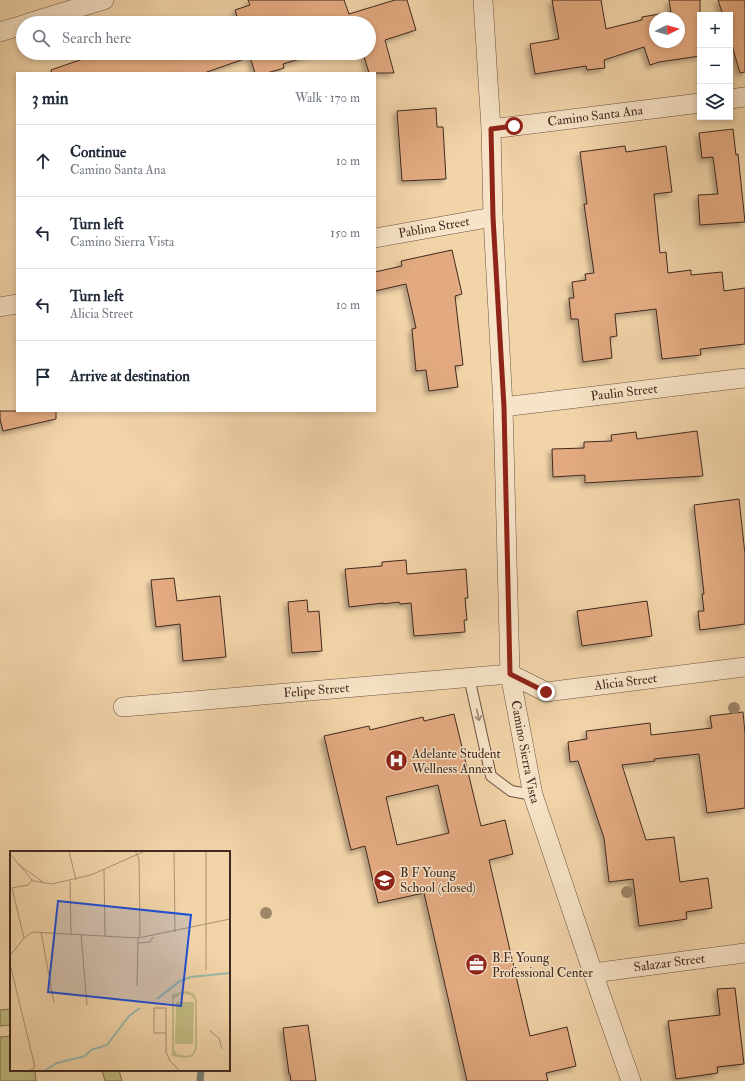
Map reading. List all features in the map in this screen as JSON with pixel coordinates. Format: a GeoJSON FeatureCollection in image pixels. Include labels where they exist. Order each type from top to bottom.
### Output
{"type":"FeatureCollection","features":[{"type":"Feature","properties":{"kind":"street"},"geometry":{"type":"LineString","coordinates":[[51,16],[104,0]]}},
{"type":"Feature","properties":{"kind":"street","name":"Camino Sierra Vista"},"geometry":{"type":"LineString","coordinates":[[483,0],[491,129],[493,217],[504,407],[510,674],[533,795],[631,1081]]}},
{"type":"Feature","properties":{"kind":"street"},"geometry":{"type":"LineString","coordinates":[[0,32],[16,27]]}},
{"type":"Feature","properties":{"kind":"street"},"geometry":{"type":"LineString","coordinates":[[733,99],[745,97]]}},
{"type":"Feature","properties":{"kind":"street","name":"Camino Santa Ana"},"geometry":{"type":"LineString","coordinates":[[491,129],[697,103]]}},
{"type":"Feature","properties":{"kind":"street","name":"Pablina Street"},"geometry":{"type":"LineString","coordinates":[[376,238],[493,217]]}},
{"type":"Feature","properties":{"kind":"street"},"geometry":{"type":"LineString","coordinates":[[0,307],[16,304]]}},
{"type":"Feature","properties":{"kind":"street","name":"Paulin Street"},"geometry":{"type":"LineString","coordinates":[[504,407],[745,378]]}},
{"type":"Feature","properties":{"kind":"street","name":"Alicia Street"},"geometry":{"type":"LineString","coordinates":[[510,674],[546,692],[745,667]]}},
{"type":"Feature","properties":{"kind":"street","name":"Felipe Street"},"geometry":{"type":"LineString","coordinates":[[123,707],[510,674]]}},
{"type":"Feature","properties":{"kind":"street","name":"Salazar Street"},"geometry":{"type":"LineString","coordinates":[[593,973],[745,953]]}},
{"type":"Feature","properties":{"kind":"lane"},"geometry":{"type":"LineString","coordinates":[[469,677],[491,776],[511,790],[533,795]]}},
{"type":"Feature","properties":{"kind":"shaded area"},"geometry":{"type":"Polygon","coordinates":[[[10,1009],[10,1025],[0,1026],[0,1010],[10,1009]]]}},
{"type":"Feature","properties":{"kind":"shaded area"},"geometry":{"type":"Polygon","coordinates":[[[10,1036],[10,1071],[35,1071],[36,1081],[0,1081],[0,1037],[10,1036]]]}},
{"type":"Feature","properties":{"kind":"shaded area"},"geometry":{"type":"Polygon","coordinates":[[[102,1071],[119,1071],[122,1081],[105,1081],[102,1071]]]}},
{"type":"Feature","properties":{"kind":"building"},"geometry":{"type":"Polygon","coordinates":[[[248,0],[344,0],[349,14],[395,0],[407,0],[416,30],[385,40],[394,73],[369,72],[365,60],[376,60],[376,16],[237,16],[235,10],[250,5],[248,0]]]}},
{"type":"Feature","properties":{"kind":"building"},"geometry":{"type":"Polygon","coordinates":[[[552,0],[601,0],[606,29],[642,20],[642,17],[649,16],[649,48],[685,48],[685,12],[671,12],[669,0],[700,0],[700,12],[697,12],[697,56],[659,62],[650,65],[644,47],[604,60],[605,68],[587,70],[586,66],[535,74],[530,44],[559,39],[552,0]]]}},
{"type":"Feature","properties":{"kind":"building"},"geometry":{"type":"Polygon","coordinates":[[[718,0],[745,0],[745,72],[740,73],[733,49],[733,12],[722,12],[718,0]]]}},
{"type":"Feature","properties":{"kind":"building"},"geometry":{"type":"Polygon","coordinates":[[[80,60],[241,60],[207,72],[52,72],[51,70],[80,60]]]}},
{"type":"Feature","properties":{"kind":"building"},"geometry":{"type":"Polygon","coordinates":[[[251,60],[296,60],[283,64],[284,68],[270,72],[255,72],[251,60]]]}},
{"type":"Feature","properties":{"kind":"building"},"geometry":{"type":"Polygon","coordinates":[[[436,108],[437,127],[443,127],[446,179],[402,181],[397,111],[436,108]]]}},
{"type":"Feature","properties":{"kind":"building"},"geometry":{"type":"Polygon","coordinates":[[[733,129],[736,155],[738,154],[745,222],[700,225],[698,195],[718,194],[713,157],[702,158],[699,133],[733,129]]]}},
{"type":"Feature","properties":{"kind":"building"},"geometry":{"type":"Polygon","coordinates":[[[625,146],[626,152],[666,146],[672,192],[654,194],[660,253],[666,252],[668,273],[691,270],[691,275],[722,272],[724,291],[745,288],[745,344],[700,349],[701,355],[662,359],[656,309],[615,314],[617,336],[610,337],[612,358],[583,362],[578,319],[571,319],[569,298],[574,298],[572,282],[586,280],[585,274],[594,273],[584,204],[587,204],[580,152],[625,146]]]}},
{"type":"Feature","properties":{"kind":"building"},"geometry":{"type":"Polygon","coordinates":[[[452,250],[462,294],[455,296],[463,365],[455,366],[458,387],[429,391],[426,370],[416,371],[412,329],[416,328],[406,284],[376,291],[376,272],[402,266],[401,261],[452,250]]]}},
{"type":"Feature","properties":{"kind":"building"},"geometry":{"type":"Polygon","coordinates":[[[0,411],[56,412],[56,419],[3,431],[0,411]]]}},
{"type":"Feature","properties":{"kind":"building"},"geometry":{"type":"Polygon","coordinates":[[[697,431],[703,476],[585,483],[585,475],[553,477],[552,449],[584,448],[584,442],[612,441],[611,435],[636,432],[637,439],[697,431]]]}},
{"type":"Feature","properties":{"kind":"building"},"geometry":{"type":"Polygon","coordinates":[[[739,499],[745,554],[745,624],[700,630],[698,611],[704,611],[702,594],[704,594],[694,505],[739,499]]]}},
{"type":"Feature","properties":{"kind":"building"},"geometry":{"type":"Polygon","coordinates":[[[406,560],[407,574],[466,569],[468,598],[465,598],[467,620],[464,620],[465,632],[414,636],[411,603],[383,603],[349,607],[345,569],[382,566],[382,562],[406,560]]]}},
{"type":"Feature","properties":{"kind":"building"},"geometry":{"type":"Polygon","coordinates":[[[174,578],[177,601],[220,596],[226,657],[183,661],[180,624],[156,627],[151,580],[174,578]]]}},
{"type":"Feature","properties":{"kind":"building"},"geometry":{"type":"Polygon","coordinates":[[[307,600],[308,612],[319,611],[322,651],[292,653],[288,602],[307,600]]]}},
{"type":"Feature","properties":{"kind":"building"},"geometry":{"type":"Polygon","coordinates":[[[647,601],[652,636],[582,646],[577,611],[647,601]]]}},
{"type":"Feature","properties":{"kind":"building"},"geometry":{"type":"Polygon","coordinates":[[[743,712],[745,733],[745,808],[707,813],[699,754],[654,759],[655,761],[622,765],[646,840],[674,837],[680,882],[708,878],[712,908],[686,912],[687,919],[639,926],[633,879],[609,882],[604,838],[578,761],[570,762],[568,742],[587,739],[586,731],[650,723],[651,735],[712,728],[710,716],[743,712]]]}},
{"type":"Feature","properties":{"kind":"building","name":"B.F. Young Professional Center"},"geometry":{"type":"Polygon","coordinates":[[[454,714],[481,826],[505,820],[513,854],[489,860],[530,1036],[567,1027],[576,1066],[546,1073],[548,1081],[467,1081],[424,893],[378,903],[365,846],[351,850],[324,736],[369,726],[370,730],[423,717],[424,721],[454,714]],[[438,785],[386,797],[397,845],[449,833],[438,785]]]}},
{"type":"Feature","properties":{"kind":"building"},"geometry":{"type":"Polygon","coordinates":[[[735,988],[744,1064],[717,1067],[718,1073],[676,1079],[668,1021],[720,1015],[717,989],[735,988]]]}},
{"type":"Feature","properties":{"kind":"building"},"geometry":{"type":"Polygon","coordinates":[[[308,1025],[316,1081],[291,1081],[283,1028],[308,1025]]]}},
{"type":"Feature","properties":{"kind":"waterway"},"geometry":{"type":"LineString","coordinates":[[200,1081],[201,1071]]}},
{"type":"Feature","properties":{"kind":"place","name":"Adelante Student Wellness Annex"},"geometry":{"type":"Point","coordinates":[397,761]}},
{"type":"Feature","properties":{"kind":"place","name":"B F Young School (closed)"},"geometry":{"type":"Point","coordinates":[384,880]}},
{"type":"Feature","properties":{"kind":"place","name":"B.F. Young Professional Center"},"geometry":{"type":"Point","coordinates":[477,965]}},
{"type":"Feature","properties":{"kind":"route"},"geometry":{"type":"LineString","coordinates":[[514,126],[491,129],[493,217],[504,407],[510,674],[546,692]]}}]}
